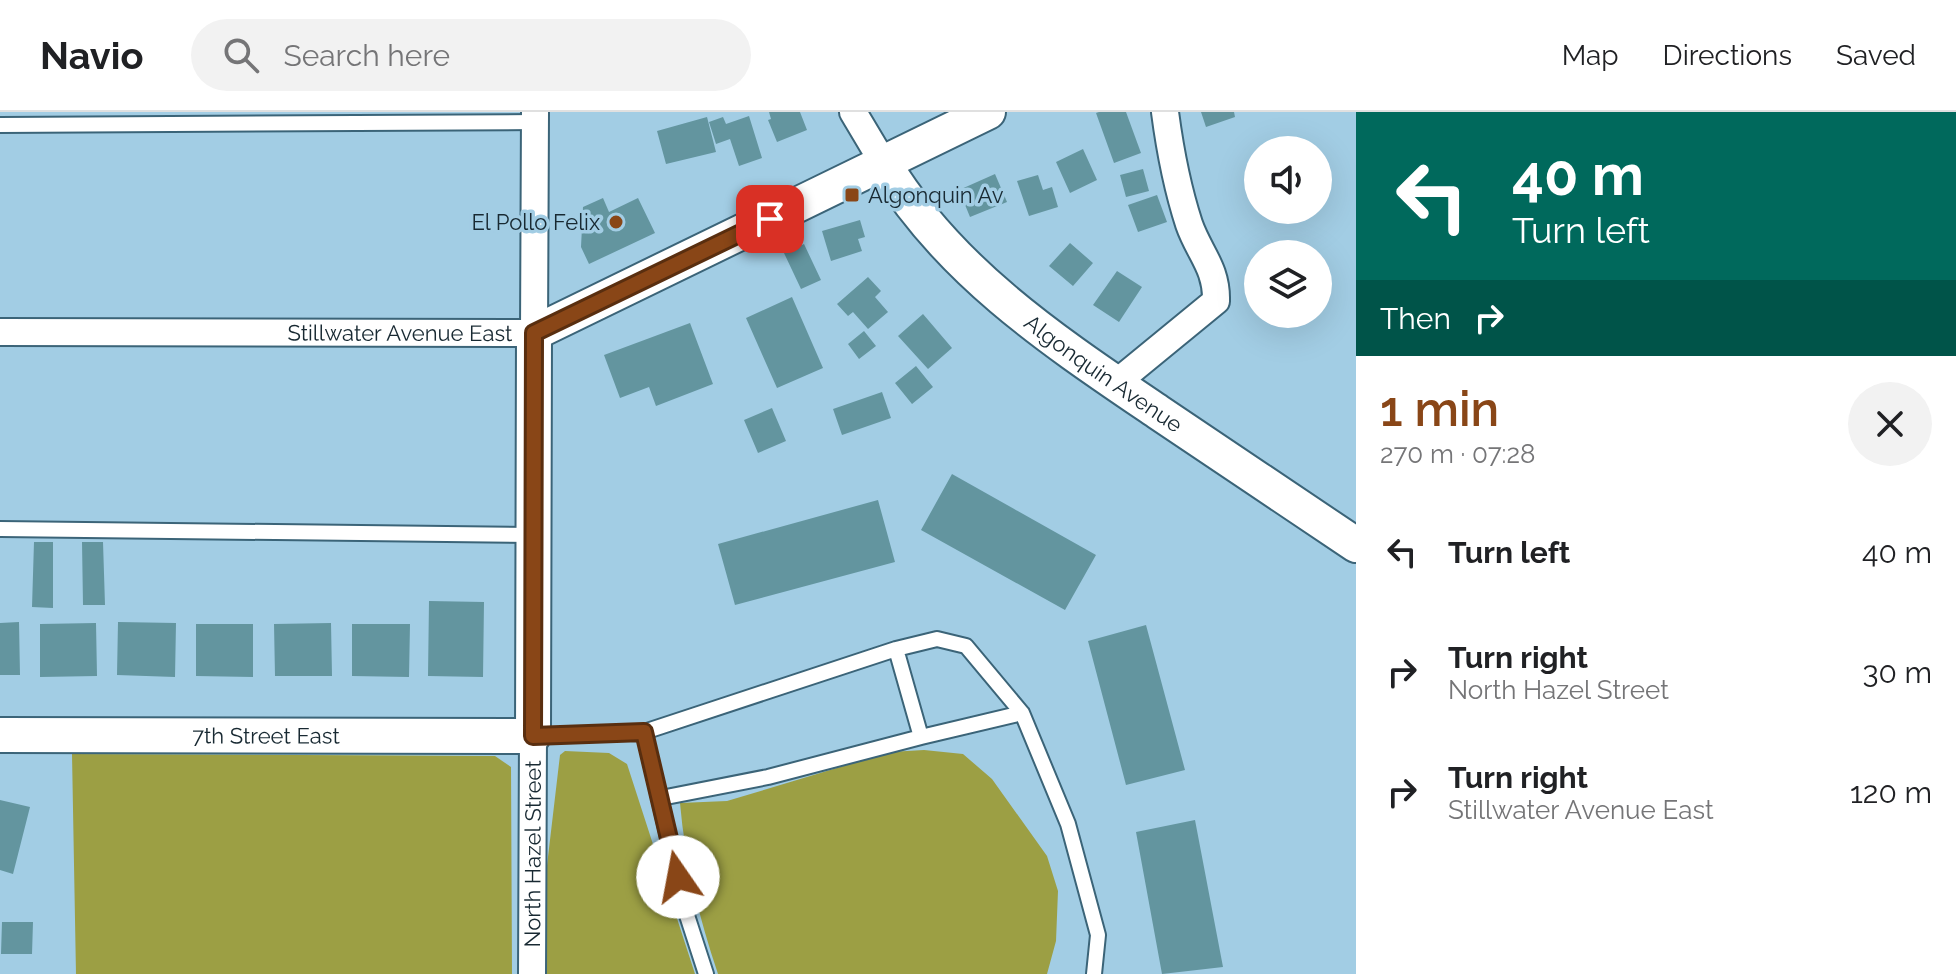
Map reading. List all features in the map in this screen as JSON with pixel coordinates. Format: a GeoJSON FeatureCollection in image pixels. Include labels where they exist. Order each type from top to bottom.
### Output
{"type":"FeatureCollection","features":[{"type":"Feature","properties":{"kind":"street"},"geometry":{"type":"LineString","coordinates":[[853,112],[884,164]]}},
{"type":"Feature","properties":{"kind":"street","name":"Stillwater Avenue East"},"geometry":{"type":"LineString","coordinates":[[0,332],[534,333],[988,112]]}},
{"type":"Feature","properties":{"kind":"street"},"geometry":{"type":"LineString","coordinates":[[1116,383],[1216,301],[1217,281],[1191,229],[1180,195],[1165,112]]}},
{"type":"Feature","properties":{"kind":"street","name":"North Hazel Street"},"geometry":{"type":"LineString","coordinates":[[532,974],[535,117]]}},
{"type":"Feature","properties":{"kind":"street","name":"Algonquin Avenue"},"geometry":{"type":"LineString","coordinates":[[884,164],[928,226],[962,264],[999,298],[1116,383],[1356,545]]}},
{"type":"Feature","properties":{"kind":"street","name":"7th Street East"},"geometry":{"type":"LineString","coordinates":[[0,735],[533,736]]}},
{"type":"Feature","properties":{"kind":"lane"},"geometry":{"type":"LineString","coordinates":[[0,125],[535,117]]}},
{"type":"Feature","properties":{"kind":"lane"},"geometry":{"type":"LineString","coordinates":[[0,529],[534,535]]}},
{"type":"Feature","properties":{"kind":"lane"},"geometry":{"type":"LineString","coordinates":[[533,736],[644,732],[896,649],[937,639],[966,646],[1022,713],[1068,824],[1098,935],[1094,974]]}},
{"type":"Feature","properties":{"kind":"lane"},"geometry":{"type":"LineString","coordinates":[[896,649],[921,737]]}},
{"type":"Feature","properties":{"kind":"lane"},"geometry":{"type":"LineString","coordinates":[[661,798],[768,777],[1022,713]]}},
{"type":"Feature","properties":{"kind":"lane"},"geometry":{"type":"LineString","coordinates":[[644,732],[683,903],[706,974]]}},
{"type":"Feature","properties":{"kind":"shaded area"},"geometry":{"type":"Polygon","coordinates":[[[924,750],[963,754],[992,779],[1047,856],[1058,891],[1056,941],[1047,974],[718,974],[694,889],[680,803],[727,801],[890,752],[924,750]]]}},
{"type":"Feature","properties":{"kind":"shaded area"},"geometry":{"type":"Polygon","coordinates":[[[565,751],[609,753],[627,764],[695,974],[546,974],[546,874],[560,755],[565,751]]]}},
{"type":"Feature","properties":{"kind":"shaded area"},"geometry":{"type":"Polygon","coordinates":[[[72,754],[495,756],[511,767],[512,974],[76,974],[72,754]]]}},
{"type":"Feature","properties":{"kind":"building"},"geometry":{"type":"Polygon","coordinates":[[[769,112],[800,112],[807,130],[777,142],[768,120],[771,119],[769,112]]]}},
{"type":"Feature","properties":{"kind":"building"},"geometry":{"type":"Polygon","coordinates":[[[1126,112],[1141,153],[1114,163],[1096,113],[1126,112]]]}},
{"type":"Feature","properties":{"kind":"building"},"geometry":{"type":"Polygon","coordinates":[[[1201,112],[1234,112],[1235,117],[1206,127],[1201,112]]]}},
{"type":"Feature","properties":{"kind":"building"},"geometry":{"type":"Polygon","coordinates":[[[749,116],[762,158],[739,166],[730,139],[716,144],[709,122],[723,117],[726,124],[749,116]]]}},
{"type":"Feature","properties":{"kind":"building"},"geometry":{"type":"Polygon","coordinates":[[[707,117],[716,152],[666,164],[657,131],[707,117]]]}},
{"type":"Feature","properties":{"kind":"building"},"geometry":{"type":"Polygon","coordinates":[[[1083,149],[1097,180],[1070,193],[1056,162],[1083,149]]]}},
{"type":"Feature","properties":{"kind":"building"},"geometry":{"type":"Polygon","coordinates":[[[1143,169],[1149,191],[1126,197],[1120,175],[1143,169]]]}},
{"type":"Feature","properties":{"kind":"building"},"geometry":{"type":"Polygon","coordinates":[[[995,174],[1007,202],[970,217],[959,190],[995,174]]]}},
{"type":"Feature","properties":{"kind":"building"},"geometry":{"type":"Polygon","coordinates":[[[1038,175],[1043,190],[1052,187],[1058,207],[1029,216],[1017,181],[1038,175]]]}},
{"type":"Feature","properties":{"kind":"building"},"geometry":{"type":"Polygon","coordinates":[[[1157,195],[1167,222],[1138,232],[1128,205],[1157,195]]]}},
{"type":"Feature","properties":{"kind":"building","name":"El Pollo Felix"},"geometry":{"type":"Polygon","coordinates":[[[603,198],[609,212],[638,198],[655,233],[589,264],[581,247],[583,207],[603,198]]]}},
{"type":"Feature","properties":{"kind":"building"},"geometry":{"type":"Polygon","coordinates":[[[860,220],[865,237],[858,239],[862,251],[831,261],[822,231],[860,220]]]}},
{"type":"Feature","properties":{"kind":"building"},"geometry":{"type":"Polygon","coordinates":[[[1070,243],[1093,263],[1073,286],[1049,266],[1070,243]]]}},
{"type":"Feature","properties":{"kind":"building"},"geometry":{"type":"Polygon","coordinates":[[[804,244],[821,280],[801,289],[784,253],[804,244]]]}},
{"type":"Feature","properties":{"kind":"building"},"geometry":{"type":"Polygon","coordinates":[[[1117,271],[1142,287],[1119,322],[1093,305],[1117,271]]]}},
{"type":"Feature","properties":{"kind":"building"},"geometry":{"type":"Polygon","coordinates":[[[868,277],[881,291],[875,297],[888,312],[868,329],[853,312],[848,316],[837,304],[868,277]]]}},
{"type":"Feature","properties":{"kind":"building"},"geometry":{"type":"Polygon","coordinates":[[[792,297],[823,368],[777,388],[746,318],[792,297]]]}},
{"type":"Feature","properties":{"kind":"building"},"geometry":{"type":"Polygon","coordinates":[[[923,314],[952,348],[928,369],[898,336],[923,314]]]}},
{"type":"Feature","properties":{"kind":"building"},"geometry":{"type":"Polygon","coordinates":[[[690,323],[713,384],[656,406],[649,387],[620,398],[604,355],[690,323]]]}},
{"type":"Feature","properties":{"kind":"building"},"geometry":{"type":"Polygon","coordinates":[[[864,331],[876,346],[859,359],[848,344],[864,331]]]}},
{"type":"Feature","properties":{"kind":"building"},"geometry":{"type":"Polygon","coordinates":[[[916,366],[933,387],[912,404],[895,383],[916,366]]]}},
{"type":"Feature","properties":{"kind":"building"},"geometry":{"type":"Polygon","coordinates":[[[882,392],[891,418],[842,435],[833,409],[882,392]]]}},
{"type":"Feature","properties":{"kind":"building"},"geometry":{"type":"Polygon","coordinates":[[[772,408],[786,441],[758,453],[744,420],[772,408]]]}},
{"type":"Feature","properties":{"kind":"building"},"geometry":{"type":"Polygon","coordinates":[[[952,474],[1096,555],[1065,610],[921,530],[952,474]]]}},
{"type":"Feature","properties":{"kind":"building"},"geometry":{"type":"Polygon","coordinates":[[[878,500],[895,562],[735,605],[718,544],[878,500]]]}},
{"type":"Feature","properties":{"kind":"building"},"geometry":{"type":"Polygon","coordinates":[[[34,542],[53,542],[53,608],[32,607],[34,542]]]}},
{"type":"Feature","properties":{"kind":"building"},"geometry":{"type":"Polygon","coordinates":[[[82,542],[103,542],[105,605],[83,605],[82,542]]]}},
{"type":"Feature","properties":{"kind":"building"},"geometry":{"type":"Polygon","coordinates":[[[429,601],[484,602],[483,677],[428,676],[429,601]]]}},
{"type":"Feature","properties":{"kind":"building"},"geometry":{"type":"Polygon","coordinates":[[[19,622],[20,675],[0,675],[0,623],[19,622]]]}},
{"type":"Feature","properties":{"kind":"building"},"geometry":{"type":"Polygon","coordinates":[[[118,622],[176,623],[175,677],[117,675],[118,622]]]}},
{"type":"Feature","properties":{"kind":"building"},"geometry":{"type":"Polygon","coordinates":[[[96,623],[97,676],[40,677],[40,624],[96,623]]]}},
{"type":"Feature","properties":{"kind":"building"},"geometry":{"type":"Polygon","coordinates":[[[331,623],[332,676],[275,676],[274,624],[331,623]]]}},
{"type":"Feature","properties":{"kind":"building"},"geometry":{"type":"Polygon","coordinates":[[[196,624],[253,624],[253,677],[196,676],[196,624]]]}},
{"type":"Feature","properties":{"kind":"building"},"geometry":{"type":"Polygon","coordinates":[[[352,624],[410,624],[409,677],[352,676],[352,624]]]}},
{"type":"Feature","properties":{"kind":"building"},"geometry":{"type":"Polygon","coordinates":[[[1146,625],[1185,770],[1126,785],[1088,641],[1146,625]]]}},
{"type":"Feature","properties":{"kind":"building"},"geometry":{"type":"Polygon","coordinates":[[[0,800],[30,807],[13,874],[0,870],[0,800]]]}},
{"type":"Feature","properties":{"kind":"building"},"geometry":{"type":"Polygon","coordinates":[[[1195,820],[1223,967],[1162,974],[1136,832],[1195,820]]]}},
{"type":"Feature","properties":{"kind":"building"},"geometry":{"type":"Polygon","coordinates":[[[2,922],[33,922],[32,954],[1,954],[2,922]]]}},
{"type":"Feature","properties":{"kind":"place","name":"Algonquin Av"},"geometry":{"type":"Point","coordinates":[852,195]}},
{"type":"Feature","properties":{"kind":"place","name":"El Pollo Felix"},"geometry":{"type":"Point","coordinates":[616,222]}},
{"type":"Feature","properties":{"kind":"route"},"geometry":{"type":"LineString","coordinates":[[678,877],[644,732],[533,736],[534,333],[770,219]]}}]}
